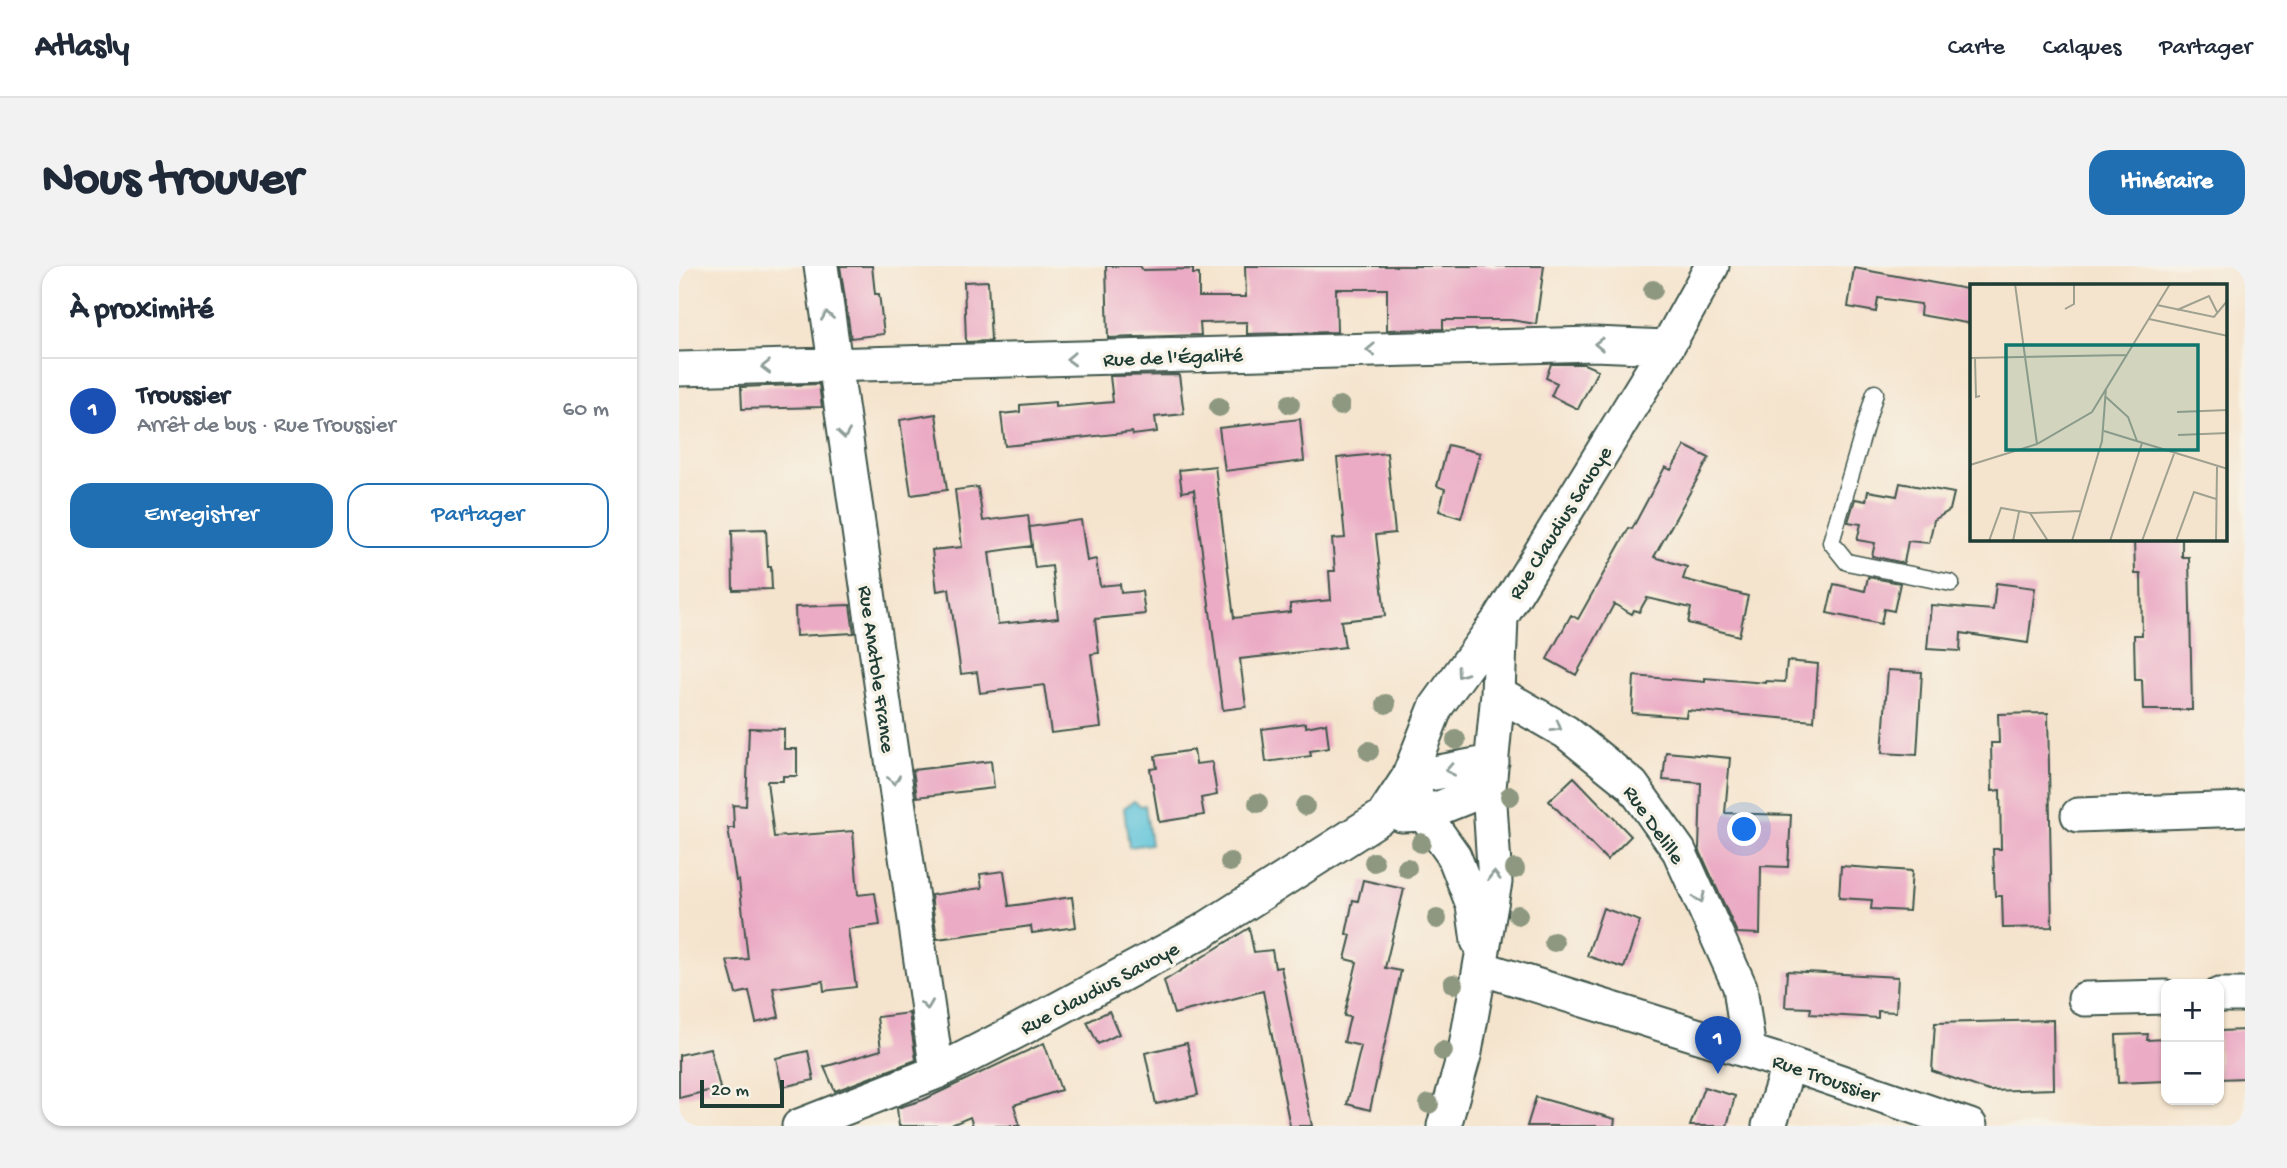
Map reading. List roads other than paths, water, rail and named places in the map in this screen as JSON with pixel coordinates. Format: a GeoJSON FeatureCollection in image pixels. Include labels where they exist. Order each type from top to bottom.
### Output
{"type":"FeatureCollection","features":[{"type":"Feature","properties":{"kind":"street","name":"Rue Anatole France"},"geometry":{"type":"LineString","coordinates":[[821,266],[937,1072]]}},
{"type":"Feature","properties":{"kind":"street","name":"Rue Claudius Savoye"},"geometry":{"type":"LineString","coordinates":[[799,1126],[937,1072],[1019,1030],[1201,932],[1383,816],[1408,778],[1436,708],[1501,617],[1667,347],[1712,266]]}},
{"type":"Feature","properties":{"kind":"street","name":"Rue de l'Égalité"},"geometry":{"type":"LineString","coordinates":[[679,369],[1594,344],[1667,347]]}},
{"type":"Feature","properties":{"kind":"street"},"geometry":{"type":"LineString","coordinates":[[1444,1126],[1465,1052],[1495,882],[1490,775],[1498,693],[1501,617]]}},
{"type":"Feature","properties":{"kind":"street","name":"Rue Delille"},"geometry":{"type":"LineString","coordinates":[[1498,693],[1566,732],[1632,785],[1679,851],[1740,988],[1749,1051]]}},
{"type":"Feature","properties":{"kind":"street","name":"Rue Claudius Savoye"},"geometry":{"type":"LineString","coordinates":[[1383,816],[1424,814],[1490,775]]}},
{"type":"Feature","properties":{"kind":"street"},"geometry":{"type":"LineString","coordinates":[[1481,968],[1473,905],[1454,856],[1424,814],[1408,778],[1490,775]]}},
{"type":"Feature","properties":{"kind":"street"},"geometry":{"type":"LineString","coordinates":[[2078,814],[2245,809]]}},
{"type":"Feature","properties":{"kind":"street","name":"Rue Troussier"},"geometry":{"type":"LineString","coordinates":[[1481,968],[1749,1051],[1970,1126]]}},
{"type":"Feature","properties":{"kind":"street"},"geometry":{"type":"LineString","coordinates":[[2224,995],[2245,995]]}},
{"type":"Feature","properties":{"kind":"street"},"geometry":{"type":"LineString","coordinates":[[2085,999],[2161,997]]}},
{"type":"Feature","properties":{"kind":"street"},"geometry":{"type":"LineString","coordinates":[[1769,1126],[1789,1064]]}},
{"type":"Feature","properties":{"kind":"lane"},"geometry":{"type":"LineString","coordinates":[[1875,393],[1831,542],[1847,562],[1951,583]]}},
{"type":"Feature","properties":{"kind":"water"},"geometry":{"type":"Polygon","coordinates":[[[1134,801],[1141,806],[1145,805],[1151,844],[1129,847],[1124,808],[1134,801]]]}},
{"type":"Feature","properties":{"kind":"place","name":"Troussier"},"geometry":{"type":"Point","coordinates":[1718,1074]}}]}
